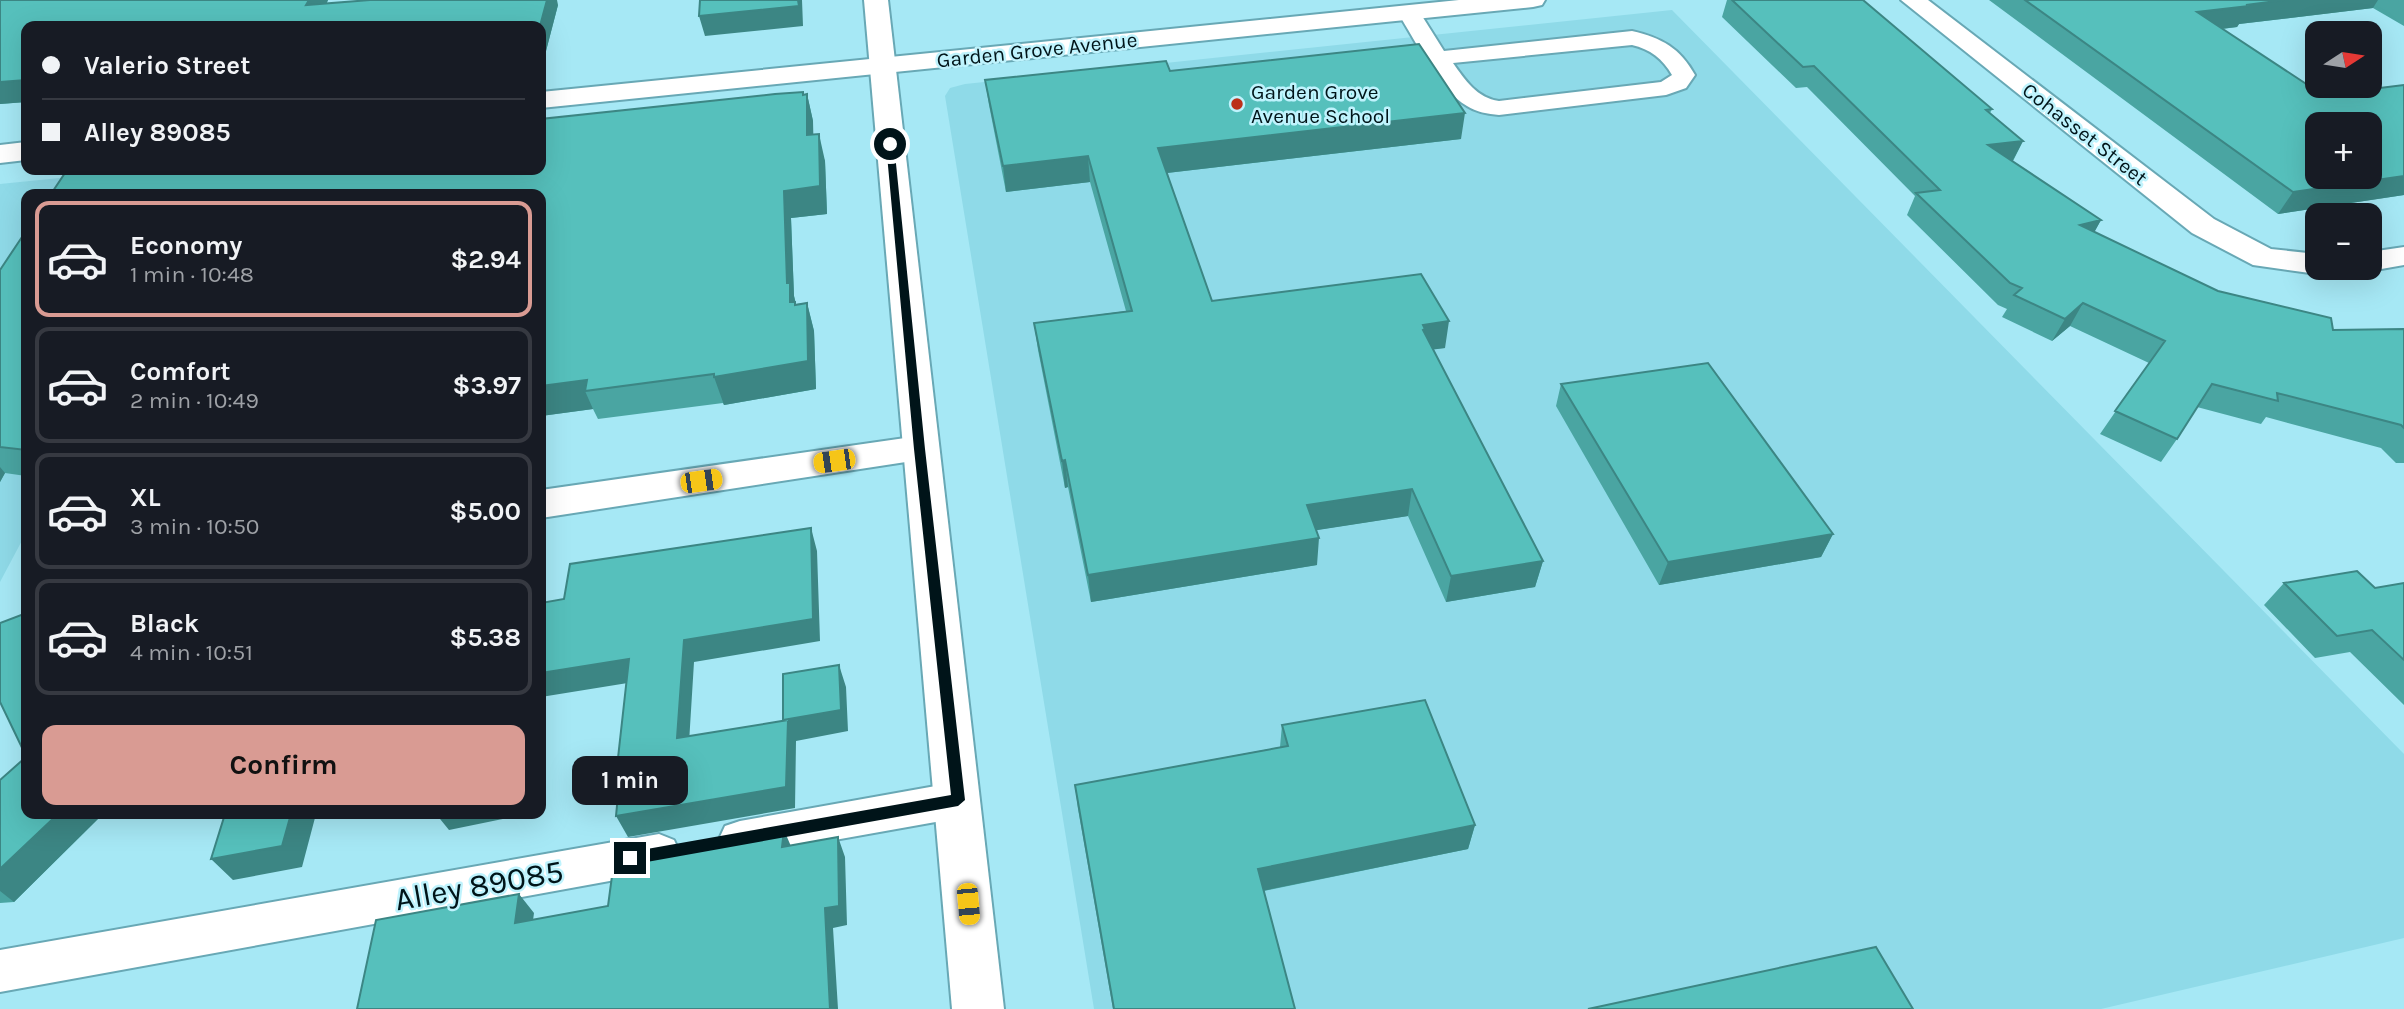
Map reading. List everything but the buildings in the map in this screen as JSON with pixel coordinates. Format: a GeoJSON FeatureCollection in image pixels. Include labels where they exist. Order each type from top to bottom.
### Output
{"type":"FeatureCollection","features":[{"type":"Feature","properties":{"kind":"street"},"geometry":{"type":"LineString","coordinates":[[876,0],[919,449],[978,1009]]}},
{"type":"Feature","properties":{"kind":"street","name":"Garden Grove Avenue"},"geometry":{"type":"LineString","coordinates":[[546,100],[1533,0]]}},
{"type":"Feature","properties":{"kind":"street","name":"Cohasset Street"},"geometry":{"type":"LineString","coordinates":[[1913,0],[2203,226],[2264,258],[2305,263]]}},
{"type":"Feature","properties":{"kind":"street"},"geometry":{"type":"LineString","coordinates":[[0,154],[21,152]]}},
{"type":"Feature","properties":{"kind":"street"},"geometry":{"type":"LineString","coordinates":[[2382,259],[2404,256]]}},
{"type":"Feature","properties":{"kind":"street"},"geometry":{"type":"LineString","coordinates":[[546,503],[919,449]]}},
{"type":"Feature","properties":{"kind":"lane"},"geometry":{"type":"LineString","coordinates":[[1409,13],[1440,58],[1472,100],[1499,108],[1666,88],[1678,83],[1684,75],[1677,62],[1665,50],[1646,40],[1632,38],[1440,58]]}},
{"type":"Feature","properties":{"kind":"lane","name":"Alley 89085"},"geometry":{"type":"LineString","coordinates":[[0,971],[958,800]]}},
{"type":"Feature","properties":{"kind":"shaded area"},"geometry":{"type":"Polygon","coordinates":[[[1672,10],[2404,754],[2404,938],[2101,1009],[1094,1009],[945,96],[950,88],[965,84],[1672,10]]]}},
{"type":"Feature","properties":{"kind":"shaded area"},"geometry":{"type":"Polygon","coordinates":[[[89,175],[153,175],[193,189],[21,189],[21,542],[0,582],[0,184],[89,175]]]}},
{"type":"Feature","properties":{"kind":"place","name":"Garden Grove Avenue School"},"geometry":{"type":"Point","coordinates":[1237,104]}},
{"type":"Feature","properties":{"kind":"route"},"geometry":{"type":"LineString","coordinates":[[630,858],[958,800],[919,449],[890,144]]}}]}
